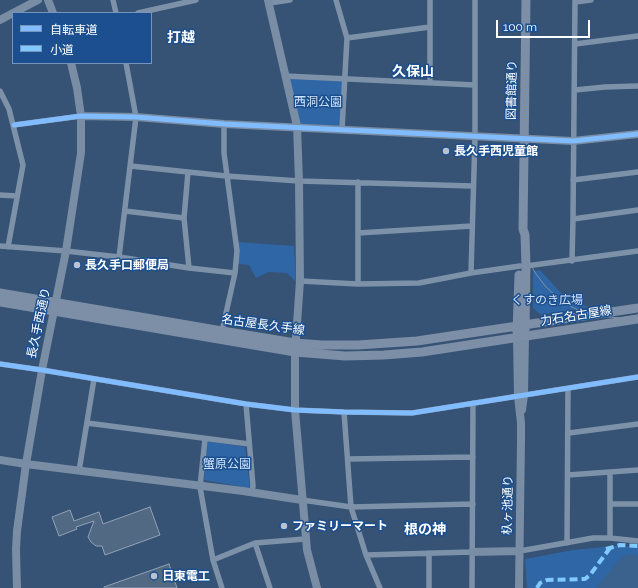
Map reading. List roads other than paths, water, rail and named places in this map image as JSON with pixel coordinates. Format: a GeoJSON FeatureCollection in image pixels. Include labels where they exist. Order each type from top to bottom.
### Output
{"type":"FeatureCollection","features":[{"type":"Feature","properties":{"kind":"main road","name":"図書館通り"},"geometry":{"type":"LineString","coordinates":[[521,337],[525,235],[523,229],[523,139],[526,0]]}},
{"type":"Feature","properties":{"kind":"main road","name":"名古屋長久手線"},"geometry":{"type":"LineString","coordinates":[[0,293],[55,306],[345,356],[422,352],[521,337]]}},
{"type":"Feature","properties":{"kind":"main road","name":"名古屋長久手線"},"geometry":{"type":"LineString","coordinates":[[0,302],[55,306],[222,331],[295,347],[382,344],[417,341],[521,326]]}},
{"type":"Feature","properties":{"kind":"main road","name":"力石名古屋線"},"geometry":{"type":"LineString","coordinates":[[521,326],[638,308]]}},
{"type":"Feature","properties":{"kind":"main road","name":"力石名古屋線"},"geometry":{"type":"LineString","coordinates":[[521,337],[638,319]]}},
{"type":"Feature","properties":{"kind":"street"},"geometry":{"type":"LineString","coordinates":[[15,12],[38,0]]}},
{"type":"Feature","properties":{"kind":"street"},"geometry":{"type":"LineString","coordinates":[[48,0],[53,12]]}},
{"type":"Feature","properties":{"kind":"street"},"geometry":{"type":"LineString","coordinates":[[113,0],[116,12]]}},
{"type":"Feature","properties":{"kind":"street"},"geometry":{"type":"LineString","coordinates":[[163,0],[165,7]]}},
{"type":"Feature","properties":{"kind":"street"},"geometry":{"type":"LineString","coordinates":[[142,12],[196,0]]}},
{"type":"Feature","properties":{"kind":"street"},"geometry":{"type":"LineString","coordinates":[[290,0],[269,2],[297,126],[300,281],[295,347],[296,410],[305,539],[308,557],[317,588]]}},
{"type":"Feature","properties":{"kind":"street"},"geometry":{"type":"LineString","coordinates":[[336,0],[347,38],[342,129]]}},
{"type":"Feature","properties":{"kind":"street"},"geometry":{"type":"LineString","coordinates":[[430,0],[430,83]]}},
{"type":"Feature","properties":{"kind":"street"},"geometry":{"type":"LineString","coordinates":[[470,273],[476,137],[475,0]]}},
{"type":"Feature","properties":{"kind":"street"},"geometry":{"type":"LineString","coordinates":[[572,260],[575,1],[591,0]]}},
{"type":"Feature","properties":{"kind":"street"},"geometry":{"type":"LineString","coordinates":[[0,20],[12,14]]}},
{"type":"Feature","properties":{"kind":"street"},"geometry":{"type":"LineString","coordinates":[[347,38],[430,27]]}},
{"type":"Feature","properties":{"kind":"street"},"geometry":{"type":"LineString","coordinates":[[575,44],[638,36]]}},
{"type":"Feature","properties":{"kind":"street","name":"長久手西通り"},"geometry":{"type":"LineString","coordinates":[[17,588],[17,530],[26,464],[42,370],[66,250],[81,153],[80,116],[77,88],[71,64]]}},
{"type":"Feature","properties":{"kind":"street"},"geometry":{"type":"LineString","coordinates":[[119,257],[136,117],[126,64]]}},
{"type":"Feature","properties":{"kind":"street"},"geometry":{"type":"LineString","coordinates":[[285,76],[476,85]]}},
{"type":"Feature","properties":{"kind":"street"},"geometry":{"type":"LineString","coordinates":[[574,90],[638,86]]}},
{"type":"Feature","properties":{"kind":"street"},"geometry":{"type":"LineString","coordinates":[[0,91],[9,109],[14,125],[23,165],[8,246]]}},
{"type":"Feature","properties":{"kind":"street"},"geometry":{"type":"LineString","coordinates":[[14,125],[80,116],[136,117],[224,124],[297,126],[476,137],[573,141],[638,134]]}},
{"type":"Feature","properties":{"kind":"street"},"geometry":{"type":"LineString","coordinates":[[222,331],[235,273],[237,251],[226,176],[224,124]]}},
{"type":"Feature","properties":{"kind":"street"},"geometry":{"type":"LineString","coordinates":[[131,166],[226,176],[299,181],[473,186]]}},
{"type":"Feature","properties":{"kind":"street"},"geometry":{"type":"LineString","coordinates":[[188,172],[184,218],[189,268]]}},
{"type":"Feature","properties":{"kind":"street"},"geometry":{"type":"LineString","coordinates":[[573,180],[638,172]]}},
{"type":"Feature","properties":{"kind":"street"},"geometry":{"type":"LineString","coordinates":[[358,182],[358,284]]}},
{"type":"Feature","properties":{"kind":"street"},"geometry":{"type":"LineString","coordinates":[[0,195],[17,196]]}},
{"type":"Feature","properties":{"kind":"street"},"geometry":{"type":"LineString","coordinates":[[573,218],[638,210]]}},
{"type":"Feature","properties":{"kind":"street"},"geometry":{"type":"LineString","coordinates":[[125,211],[184,218]]}},
{"type":"Feature","properties":{"kind":"street"},"geometry":{"type":"LineString","coordinates":[[358,233],[472,226]]}},
{"type":"Feature","properties":{"kind":"street"},"geometry":{"type":"LineString","coordinates":[[0,246],[66,250],[189,268],[235,273]]}},
{"type":"Feature","properties":{"kind":"street"},"geometry":{"type":"LineString","coordinates":[[300,281],[358,284],[419,283],[470,273],[638,251]]}},
{"type":"Feature","properties":{"kind":"street","name":"杁ヶ池通り"},"geometry":{"type":"LineString","coordinates":[[519,588],[521,337]]}},
{"type":"Feature","properties":{"kind":"street"},"geometry":{"type":"LineString","coordinates":[[0,364],[246,404],[296,410],[344,412],[412,413],[638,377]]}},
{"type":"Feature","properties":{"kind":"street"},"geometry":{"type":"LineString","coordinates":[[79,471],[94,379]]}},
{"type":"Feature","properties":{"kind":"street"},"geometry":{"type":"LineString","coordinates":[[567,543],[569,433],[568,389]]}},
{"type":"Feature","properties":{"kind":"street"},"geometry":{"type":"LineString","coordinates":[[472,588],[473,403]]}},
{"type":"Feature","properties":{"kind":"street"},"geometry":{"type":"LineString","coordinates":[[246,404],[252,494]]}},
{"type":"Feature","properties":{"kind":"street"},"geometry":{"type":"LineString","coordinates":[[344,412],[351,507],[366,555],[380,588]]}},
{"type":"Feature","properties":{"kind":"street"},"geometry":{"type":"LineString","coordinates":[[87,423],[249,444]]}},
{"type":"Feature","properties":{"kind":"street"},"geometry":{"type":"LineString","coordinates":[[569,433],[638,424]]}},
{"type":"Feature","properties":{"kind":"street"},"geometry":{"type":"LineString","coordinates":[[205,439],[200,487],[213,560],[222,588]]}},
{"type":"Feature","properties":{"kind":"street"},"geometry":{"type":"LineString","coordinates":[[348,459],[473,457]]}},
{"type":"Feature","properties":{"kind":"street"},"geometry":{"type":"LineString","coordinates":[[0,460],[200,487],[243,491],[252,494],[351,507],[472,504]]}},
{"type":"Feature","properties":{"kind":"street"},"geometry":{"type":"LineString","coordinates":[[568,476],[638,470]]}},
{"type":"Feature","properties":{"kind":"street"},"geometry":{"type":"LineString","coordinates":[[610,472],[610,538]]}},
{"type":"Feature","properties":{"kind":"street"},"geometry":{"type":"LineString","coordinates":[[611,504],[638,504]]}},
{"type":"Feature","properties":{"kind":"street"},"geometry":{"type":"LineString","coordinates":[[366,555],[520,550],[593,538],[638,541]]}},
{"type":"Feature","properties":{"kind":"street"},"geometry":{"type":"LineString","coordinates":[[213,560],[255,543],[305,539]]}},
{"type":"Feature","properties":{"kind":"street"},"geometry":{"type":"LineString","coordinates":[[255,543],[270,588]]}},
{"type":"Feature","properties":{"kind":"street"},"geometry":{"type":"LineString","coordinates":[[429,553],[429,588]]}},
{"type":"Feature","properties":{"kind":"tram line"},"geometry":{"type":"LineString","coordinates":[[523,0],[521,229],[528,260],[546,287],[564,303],[580,311],[599,316],[620,318],[638,315]]}},
{"type":"Feature","properties":{"kind":"place","name":"長久手西児童館"},"geometry":{"type":"Point","coordinates":[446,151]}},
{"type":"Feature","properties":{"kind":"place","name":"長久手口郵便局"},"geometry":{"type":"Point","coordinates":[77,265]}},
{"type":"Feature","properties":{"kind":"place","name":"ファミリーマート"},"geometry":{"type":"Point","coordinates":[284,526]}},
{"type":"Feature","properties":{"kind":"place","name":"日東電工"},"geometry":{"type":"Point","coordinates":[154,576]}},
{"type":"Feature","properties":{"kind":"district","name":"打越"},"geometry":{"type":"Point","coordinates":[181,38]}},
{"type":"Feature","properties":{"kind":"district","name":"久保山"},"geometry":{"type":"Point","coordinates":[413,72]}},
{"type":"Feature","properties":{"kind":"district","name":"根の神"},"geometry":{"type":"Point","coordinates":[425,530]}},
{"type":"Feature","properties":{"kind":"park label","name":"西洞公園"},"geometry":{"type":"Point","coordinates":[318,102]}},
{"type":"Feature","properties":{"kind":"park label","name":"くすのき広場"},"geometry":{"type":"Point","coordinates":[547,300]}},
{"type":"Feature","properties":{"kind":"park label","name":"蟹原公園"},"geometry":{"type":"Point","coordinates":[227,464]}}]}
